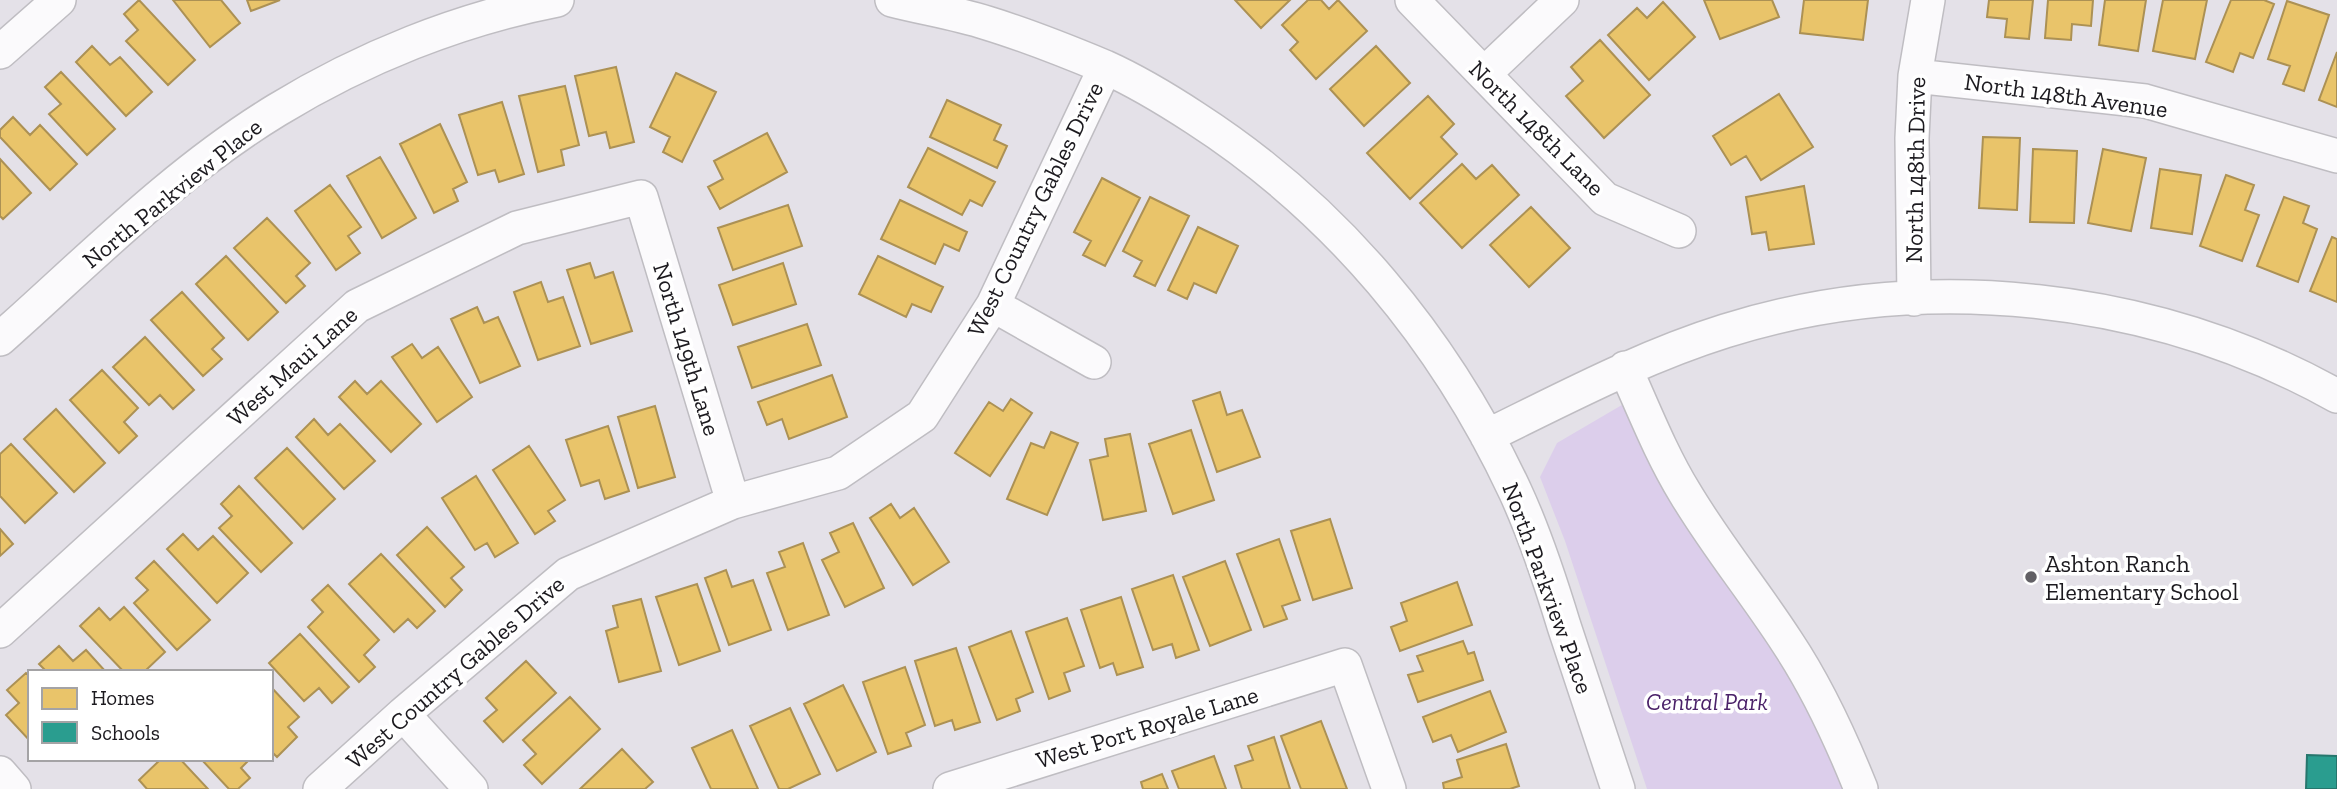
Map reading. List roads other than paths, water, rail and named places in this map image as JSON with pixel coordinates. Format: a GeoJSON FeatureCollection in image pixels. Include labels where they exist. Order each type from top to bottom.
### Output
{"type":"FeatureCollection","features":[{"type":"Feature","properties":{"kind":"street"},"geometry":{"type":"LineString","coordinates":[[0,52],[59,0]]}},
{"type":"Feature","properties":{"kind":"street","name":"North Parkview Place"},"geometry":{"type":"LineString","coordinates":[[0,339],[151,205],[204,162],[277,110],[320,85],[382,56],[509,9],[556,0]]}},
{"type":"Feature","properties":{"kind":"street","name":"North Parkview Place"},"geometry":{"type":"LineString","coordinates":[[892,0],[988,23],[1105,68],[1156,94],[1224,137],[1275,175],[1327,222],[1380,279],[1425,335],[1466,397],[1516,492],[1542,557],[1618,789]]}},
{"type":"Feature","properties":{"kind":"street","name":"North 148th Lane"},"geometry":{"type":"LineString","coordinates":[[1412,0],[1605,199],[1679,231]]}},
{"type":"Feature","properties":{"kind":"street"},"geometry":{"type":"LineString","coordinates":[[1484,74],[1562,0]]}},
{"type":"Feature","properties":{"kind":"street","name":"North 148th Drive"},"geometry":{"type":"LineString","coordinates":[[1914,299],[1912,138],[1915,76],[1928,0]]}},
{"type":"Feature","properties":{"kind":"street","name":"West Country Gables Drive"},"geometry":{"type":"LineString","coordinates":[[320,789],[403,714],[568,574],[733,502],[838,473],[922,416],[992,305],[1105,68]]}},
{"type":"Feature","properties":{"kind":"street","name":"North 148th Avenue"},"geometry":{"type":"LineString","coordinates":[[1915,76],[2145,101],[2337,156]]}},
{"type":"Feature","properties":{"kind":"street","name":"North 149th Lane"},"geometry":{"type":"LineString","coordinates":[[641,197],[733,502]]}},
{"type":"Feature","properties":{"kind":"street","name":"West Maui Lane"},"geometry":{"type":"LineString","coordinates":[[0,631],[358,306],[517,228],[641,197]]}},
{"type":"Feature","properties":{"kind":"street"},"geometry":{"type":"LineString","coordinates":[[1487,436],[1625,368],[1706,337],[1775,318],[1858,304],[1914,299],[2025,300],[2114,313],[2232,347],[2292,372],[2337,396]]}},
{"type":"Feature","properties":{"kind":"street"},"geometry":{"type":"LineString","coordinates":[[992,305],[1094,362]]}},
{"type":"Feature","properties":{"kind":"street"},"geometry":{"type":"LineString","coordinates":[[1625,368],[1660,446],[1683,489],[1788,643],[1839,740],[1861,789]]}},
{"type":"Feature","properties":{"kind":"street","name":"West Port Royale Lane"},"geometry":{"type":"LineString","coordinates":[[950,789],[1345,665],[1389,789]]}},
{"type":"Feature","properties":{"kind":"street"},"geometry":{"type":"LineString","coordinates":[[403,714],[471,789]]}},
{"type":"Feature","properties":{"kind":"street"},"geometry":{"type":"LineString","coordinates":[[0,773],[14,789]]}},
{"type":"Feature","properties":{"kind":"place","name":"Ashton Ranch Elementary School"},"geometry":{"type":"Point","coordinates":[2031,577]}},
{"type":"Feature","properties":{"kind":"park label","name":"Central Park"},"geometry":{"type":"Point","coordinates":[1707,701]}}]}
